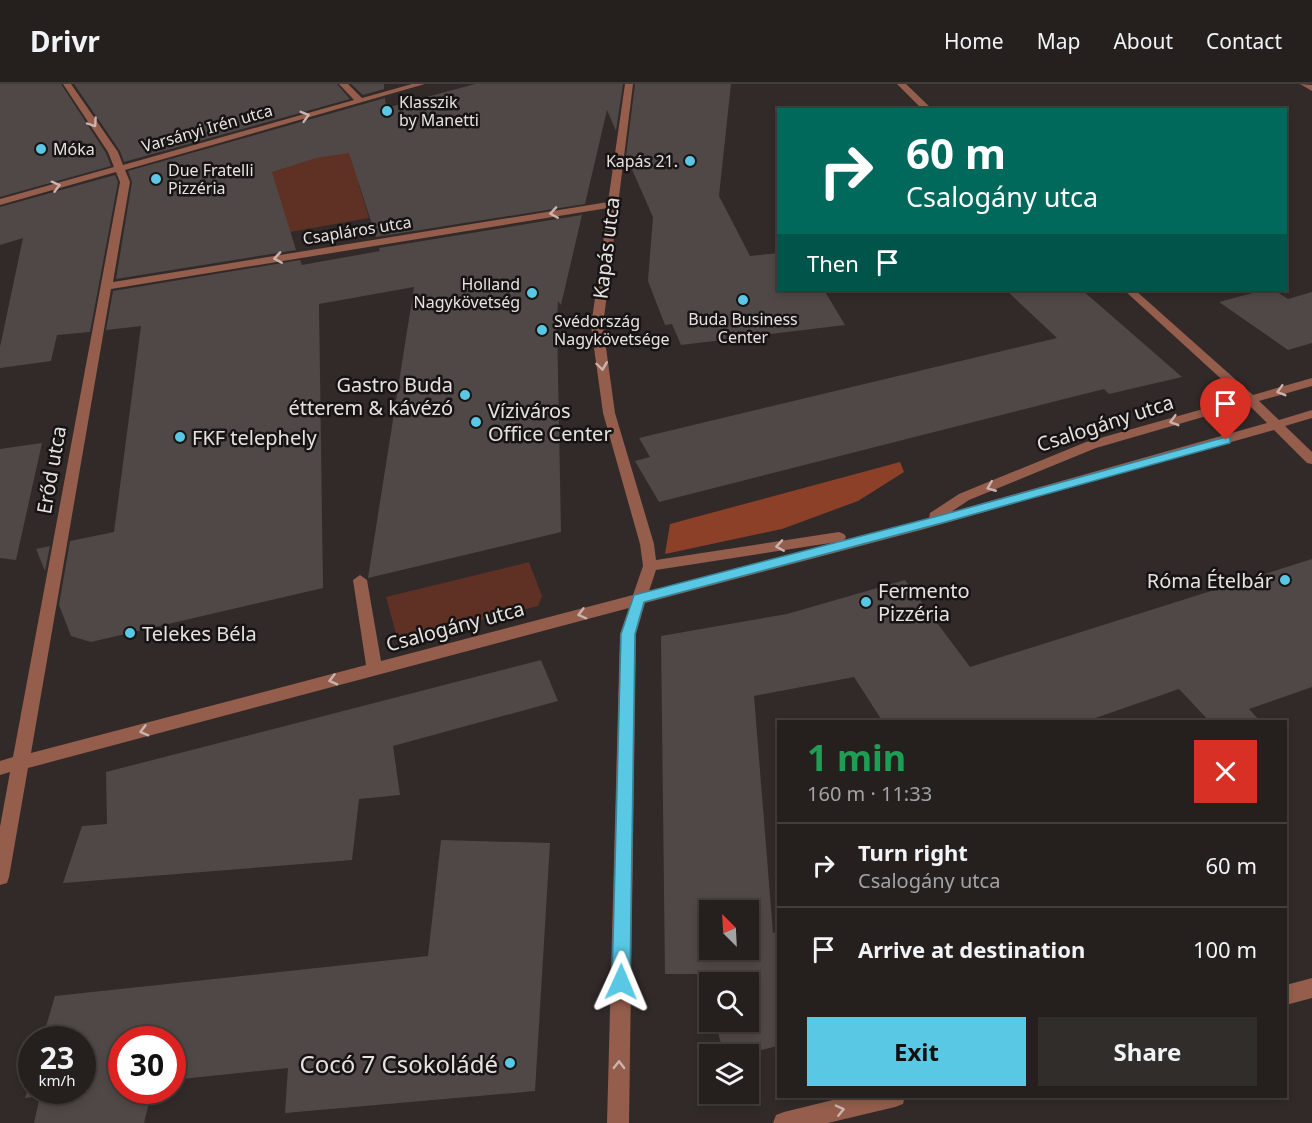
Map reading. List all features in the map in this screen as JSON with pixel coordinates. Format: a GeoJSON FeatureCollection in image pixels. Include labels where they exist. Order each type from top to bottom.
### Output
{"type":"FeatureCollection","features":[{"type":"Feature","properties":{"kind":"street","name":"Erőd utca"},"geometry":{"type":"LineString","coordinates":[[0,877],[125,182],[113,152],[67,84]]}},
{"type":"Feature","properties":{"kind":"street"},"geometry":{"type":"LineString","coordinates":[[343,84],[360,101]]}},
{"type":"Feature","properties":{"kind":"street","name":"Varsányi Irén utca"},"geometry":{"type":"LineString","coordinates":[[0,202],[118,166],[422,84]]}},
{"type":"Feature","properties":{"kind":"street","name":"Kapás utca"},"geometry":{"type":"LineString","coordinates":[[618,1123],[628,634],[650,566],[647,544],[609,413],[597,326],[629,84]]}},
{"type":"Feature","properties":{"kind":"street"},"geometry":{"type":"LineString","coordinates":[[901,84],[927,108]]}},
{"type":"Feature","properties":{"kind":"street"},"geometry":{"type":"LineString","coordinates":[[1304,84],[1312,88]]}},
{"type":"Feature","properties":{"kind":"street","name":"Csapláros utca"},"geometry":{"type":"LineString","coordinates":[[107,286],[612,204]]}},
{"type":"Feature","properties":{"kind":"street"},"geometry":{"type":"LineString","coordinates":[[1130,291],[1250,399],[1312,460]]}},
{"type":"Feature","properties":{"kind":"street","name":"Csalogány utca"},"geometry":{"type":"LineString","coordinates":[[650,566],[921,525],[964,497],[1091,446],[1312,382]]}},
{"type":"Feature","properties":{"kind":"street","name":"Csalogány utca"},"geometry":{"type":"LineString","coordinates":[[0,768],[921,525],[1312,414]]}},
{"type":"Feature","properties":{"kind":"street"},"geometry":{"type":"LineString","coordinates":[[360,580],[374,669]]}},
{"type":"Feature","properties":{"kind":"street"},"geometry":{"type":"LineString","coordinates":[[1287,995],[1312,988]]}},
{"type":"Feature","properties":{"kind":"street"},"geometry":{"type":"LineString","coordinates":[[784,1123],[887,1098]]}},
{"type":"Feature","properties":{"kind":"shaded area"},"geometry":{"type":"Polygon","coordinates":[[[397,145],[406,175],[358,182],[369,218],[290,232],[181,200],[328,152],[397,145]]]}},
{"type":"Feature","properties":{"kind":"shaded area"},"geometry":{"type":"Polygon","coordinates":[[[900,462],[904,472],[858,501],[782,529],[665,554],[670,524],[900,462]]]}},
{"type":"Feature","properties":{"kind":"shaded area"},"geometry":{"type":"Polygon","coordinates":[[[529,562],[542,596],[538,606],[398,641],[386,597],[529,562]]]}},
{"type":"Feature","properties":{"kind":"building"},"geometry":{"type":"Polygon","coordinates":[[[0,84],[61,84],[106,153],[111,166],[0,197],[0,84]]]}},
{"type":"Feature","properties":{"kind":"building"},"geometry":{"type":"Polygon","coordinates":[[[74,84],[337,84],[350,99],[124,162],[120,151],[74,84]]]}},
{"type":"Feature","properties":{"kind":"building"},"geometry":{"type":"Polygon","coordinates":[[[351,84],[384,84],[384,89],[363,95],[351,84]]]}},
{"type":"Feature","properties":{"kind":"building"},"geometry":{"type":"Polygon","coordinates":[[[475,84],[623,84],[616,131],[607,110],[585,204],[376,237],[349,153],[316,158],[272,172],[296,250],[116,279],[132,182],[128,171],[385,98],[386,108],[475,84]]]}},
{"type":"Feature","properties":{"kind":"building"},"geometry":{"type":"Polygon","coordinates":[[[635,84],[731,84],[719,196],[750,256],[777,253],[777,291],[825,291],[845,325],[681,345],[672,324],[665,325],[648,281],[653,217],[626,156],[635,84]]]}},
{"type":"Feature","properties":{"kind":"building"},"geometry":{"type":"Polygon","coordinates":[[[115,175],[118,182],[90,332],[57,335],[51,361],[0,368],[0,347],[23,238],[0,245],[0,207],[115,175]]]}},
{"type":"Feature","properties":{"kind":"building"},"geometry":{"type":"Polygon","coordinates":[[[582,215],[561,305],[558,301],[561,532],[368,578],[414,287],[319,304],[323,588],[91,642],[71,636],[59,605],[70,541],[114,532],[141,326],[106,330],[113,291],[300,260],[302,265],[380,251],[379,248],[582,215]]]}},
{"type":"Feature","properties":{"kind":"building"},"geometry":{"type":"Polygon","coordinates":[[[1007,291],[1083,291],[1182,377],[1109,394],[1104,389],[659,502],[635,461],[650,457],[639,438],[1057,338],[1007,291]]]}},
{"type":"Feature","properties":{"kind":"building"},"geometry":{"type":"Polygon","coordinates":[[[1260,291],[1276,291],[1288,299],[1312,292],[1312,343],[1288,350],[1219,302],[1260,291]]]}},
{"type":"Feature","properties":{"kind":"building"},"geometry":{"type":"Polygon","coordinates":[[[42,443],[16,560],[0,558],[0,449],[42,443]]]}},
{"type":"Feature","properties":{"kind":"building"},"geometry":{"type":"Polygon","coordinates":[[[50,546],[45,571],[36,549],[50,546]]]}},
{"type":"Feature","properties":{"kind":"building"},"geometry":{"type":"Polygon","coordinates":[[[1312,559],[1312,687],[1249,709],[1259,720],[1208,720],[1179,689],[1090,720],[882,720],[854,677],[754,696],[773,933],[777,931],[777,1046],[759,1050],[759,1044],[721,1044],[718,1032],[759,1032],[759,972],[665,974],[661,636],[787,614],[905,580],[970,667],[1312,559]]]}},
{"type":"Feature","properties":{"kind":"building"},"geometry":{"type":"Polygon","coordinates":[[[541,660],[558,701],[393,746],[400,795],[359,799],[352,860],[63,883],[82,826],[107,824],[106,772],[541,660]]]}},
{"type":"Feature","properties":{"kind":"building"},"geometry":{"type":"Polygon","coordinates":[[[441,840],[550,843],[535,1091],[285,1113],[288,1068],[186,1079],[186,1026],[108,1026],[108,1104],[149,1104],[144,1123],[34,1123],[38,1104],[96,1104],[96,1026],[46,1026],[55,996],[428,956],[441,840]]]}},
{"type":"Feature","properties":{"kind":"place","name":"Klasszik by Manetti"},"geometry":{"type":"Point","coordinates":[387,111]}},
{"type":"Feature","properties":{"kind":"place","name":"Móka"},"geometry":{"type":"Point","coordinates":[41,149]}},
{"type":"Feature","properties":{"kind":"place","name":"Kapás 21."},"geometry":{"type":"Point","coordinates":[690,161]}},
{"type":"Feature","properties":{"kind":"place","name":"Due Fratelli Pizzéria"},"geometry":{"type":"Point","coordinates":[156,179]}},
{"type":"Feature","properties":{"kind":"place","name":"Holland Nagykövetség"},"geometry":{"type":"Point","coordinates":[532,293]}},
{"type":"Feature","properties":{"kind":"place","name":"Buda Business Center"},"geometry":{"type":"Point","coordinates":[743,300]}},
{"type":"Feature","properties":{"kind":"place","name":"Svédország Nagykövetsége"},"geometry":{"type":"Point","coordinates":[542,330]}},
{"type":"Feature","properties":{"kind":"place","name":"Gastro Buda étterem & kávézó"},"geometry":{"type":"Point","coordinates":[465,395]}},
{"type":"Feature","properties":{"kind":"place","name":"Víziváros Office Center"},"geometry":{"type":"Point","coordinates":[476,422]}},
{"type":"Feature","properties":{"kind":"place","name":"FKF telephely"},"geometry":{"type":"Point","coordinates":[180,437]}},
{"type":"Feature","properties":{"kind":"place","name":"Róma Ételbár"},"geometry":{"type":"Point","coordinates":[1285,580]}},
{"type":"Feature","properties":{"kind":"place","name":"Fermento Pizzéria"},"geometry":{"type":"Point","coordinates":[866,602]}},
{"type":"Feature","properties":{"kind":"place","name":"Telekes Béla"},"geometry":{"type":"Point","coordinates":[130,633]}},
{"type":"Feature","properties":{"kind":"place","name":"Cocó 7 Csokoládé"},"geometry":{"type":"Point","coordinates":[510,1063]}},
{"type":"Feature","properties":{"kind":"route"},"geometry":{"type":"LineString","coordinates":[[621,982],[628,634],[638,599],[942,519],[1226,440]]}}]}
